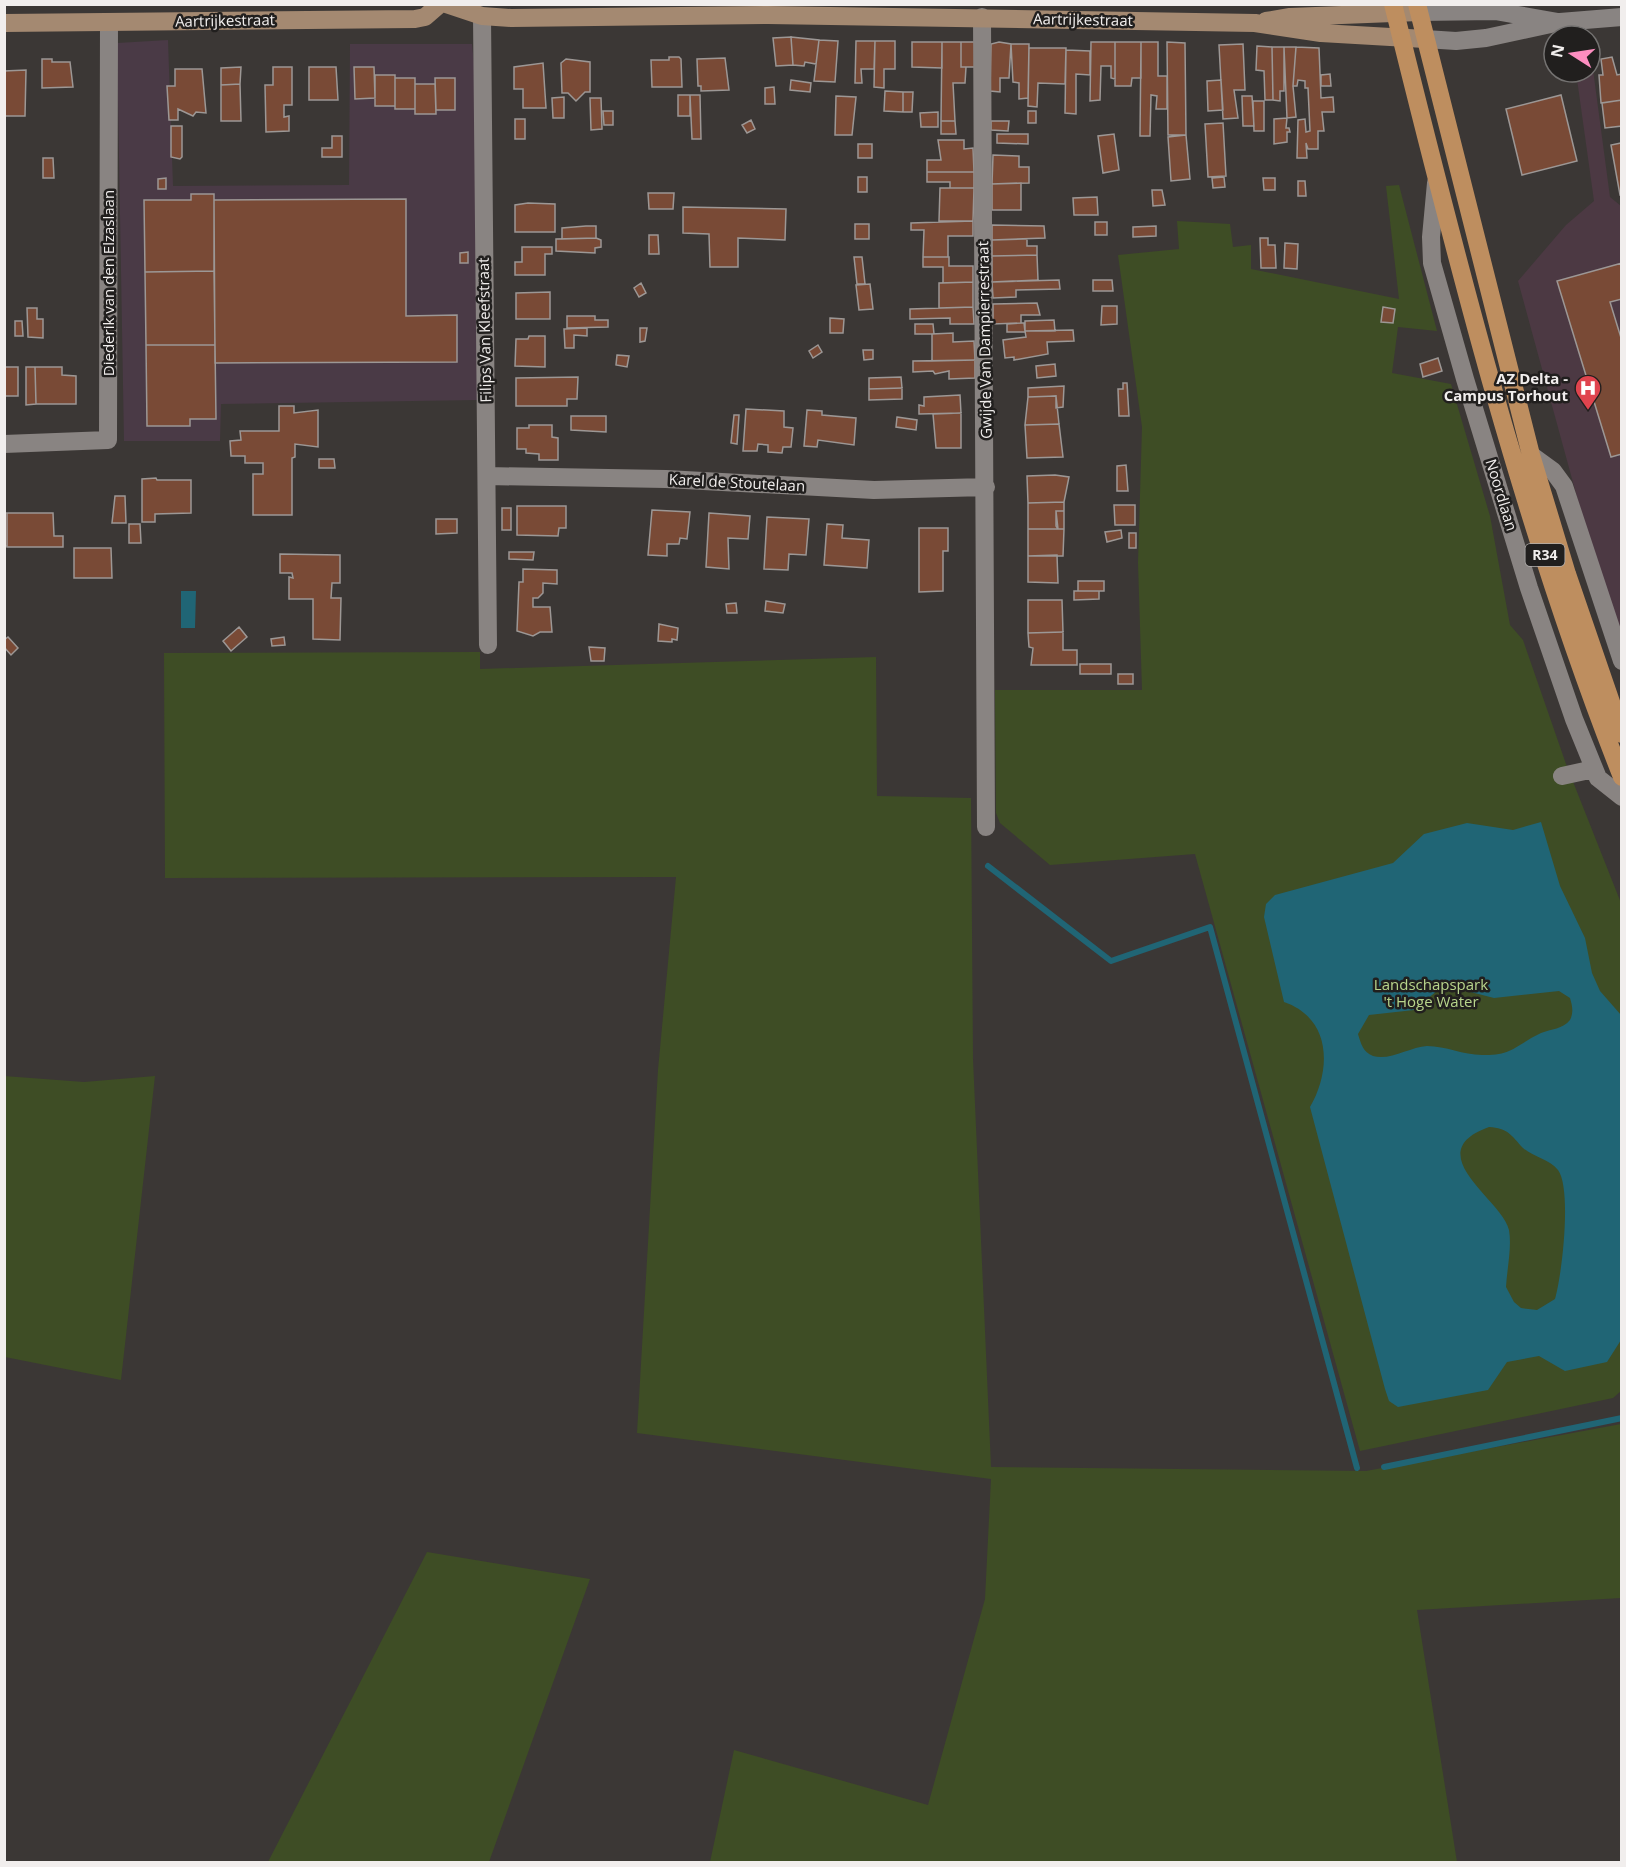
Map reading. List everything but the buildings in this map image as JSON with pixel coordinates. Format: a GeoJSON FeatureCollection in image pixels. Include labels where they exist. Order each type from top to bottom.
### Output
{"type":"FeatureCollection","features":[{"type":"Feature","properties":{"kind":"main road","name":"Noordlaan"},"geometry":{"type":"LineString","coordinates":[[1394,8],[1476,330],[1544,550],[1622,777]]}},
{"type":"Feature","properties":{"kind":"main road","name":"R34"},"geometry":{"type":"LineString","coordinates":[[1418,8],[1531,454],[1567,574],[1622,734]]}},
{"type":"Feature","properties":{"kind":"street","name":"Aartrijkestraat"},"geometry":{"type":"LineString","coordinates":[[4,23],[415,19],[425,17],[440,4]]}},
{"type":"Feature","properties":{"kind":"street","name":"Aartrijkestraat"},"geometry":{"type":"LineString","coordinates":[[446,4],[482,15],[511,18],[768,15],[1255,23],[1321,33],[1456,41],[1486,38],[1560,22],[1622,17]]}},
{"type":"Feature","properties":{"kind":"street","name":"Aartrijkestraat"},"geometry":{"type":"LineString","coordinates":[[1255,23],[1290,17],[1394,8],[1495,11],[1530,15],[1560,22]]}},
{"type":"Feature","properties":{"kind":"street","name":"Filips Van Kleefstraat"},"geometry":{"type":"LineString","coordinates":[[482,15],[488,645]]}},
{"type":"Feature","properties":{"kind":"street","name":"Gwijde Van Dampierrestraat"},"geometry":{"type":"LineString","coordinates":[[982,17],[987,663],[986,827]]}},
{"type":"Feature","properties":{"kind":"street","name":"Diederik van den Elzaslaan"},"geometry":{"type":"LineString","coordinates":[[4,444],[108,440],[109,22]]}},
{"type":"Feature","properties":{"kind":"street","name":"Noordlaan"},"geometry":{"type":"LineString","coordinates":[[1436,175],[1431,237],[1436,276],[1529,588],[1574,719],[1598,778],[1622,797]]}},
{"type":"Feature","properties":{"kind":"street"},"geometry":{"type":"LineString","coordinates":[[1531,454],[1553,471],[1564,486],[1622,661]]}},
{"type":"Feature","properties":{"kind":"street","name":"Karel de Stoutelaan"},"geometry":{"type":"LineString","coordinates":[[487,476],[666,479],[874,490],[986,487]]}},
{"type":"Feature","properties":{"kind":"street"},"geometry":{"type":"LineString","coordinates":[[1562,776],[1594,769]]}},
{"type":"Feature","properties":{"kind":"shaded area"},"geometry":{"type":"Polygon","coordinates":[[[168,40],[173,186],[349,185],[350,44],[472,44],[476,83],[478,400],[221,404],[220,441],[124,441],[117,43],[168,40]]]}},
{"type":"Feature","properties":{"kind":"shaded area","name":"AZ Delta - Campus Torhout"},"geometry":{"type":"Polygon","coordinates":[[[1578,84],[1595,84],[1610,197],[1621,206],[1621,639],[1589,541],[1518,281],[1566,225],[1594,201],[1578,84]]]}},
{"type":"Feature","properties":{"kind":"green space"},"geometry":{"type":"Polygon","coordinates":[[[1399,185],[1437,331],[1398,327],[1392,373],[1451,384],[1490,516],[1510,625],[1523,640],[1566,764],[1621,903],[1621,1391],[1613,1398],[1360,1451],[1195,854],[1050,865],[1000,823],[996,813],[995,690],[1142,690],[1138,563],[1142,427],[1118,255],[1179,249],[1177,221],[1230,224],[1233,247],[1251,245],[1251,269],[1399,299],[1386,186],[1399,185]]]}},
{"type":"Feature","properties":{"kind":"green space"},"geometry":{"type":"Polygon","coordinates":[[[480,652],[480,669],[876,657],[877,796],[971,798],[973,1059],[991,1467],[1366,1471],[1621,1424],[1621,1598],[1417,1610],[1457,1862],[710,1862],[734,1750],[928,1805],[985,1599],[991,1479],[637,1433],[658,1070],[676,877],[165,878],[164,653],[480,652]]]}},
{"type":"Feature","properties":{"kind":"green space"},"geometry":{"type":"Polygon","coordinates":[[[4,1076],[84,1082],[155,1076],[121,1380],[5,1357],[4,1076]]]}},
{"type":"Feature","properties":{"kind":"green space"},"geometry":{"type":"Polygon","coordinates":[[[427,1552],[590,1579],[489,1862],[268,1862],[427,1552]]]}},
{"type":"Feature","properties":{"kind":"water"},"geometry":{"type":"Polygon","coordinates":[[[181,591],[196,591],[195,628],[181,628],[181,591]]]}},
{"type":"Feature","properties":{"kind":"water","name":"Landschapspark 't Hoge Water"},"geometry":{"type":"Polygon","coordinates":[[[1541,822],[1560,886],[1585,938],[1592,973],[1600,991],[1621,1015],[1621,1340],[1607,1362],[1565,1371],[1539,1356],[1507,1362],[1488,1390],[1398,1407],[1389,1401],[1385,1389],[1310,1107],[1322,1077],[1323,1046],[1319,1032],[1311,1020],[1300,1010],[1284,1002],[1264,917],[1266,904],[1275,895],[1393,863],[1424,834],[1467,823],[1513,830],[1541,822]],[[1451,987],[1438,990],[1414,1010],[1369,1015],[1358,1034],[1365,1050],[1373,1056],[1380,1057],[1427,1046],[1475,1055],[1501,1054],[1541,1033],[1564,1025],[1570,1020],[1572,1014],[1570,998],[1559,991],[1494,998],[1451,987]],[[1489,1127],[1469,1138],[1461,1150],[1462,1163],[1470,1177],[1503,1218],[1509,1230],[1510,1251],[1506,1287],[1514,1302],[1521,1308],[1537,1310],[1555,1299],[1558,1287],[1565,1213],[1562,1180],[1554,1166],[1527,1151],[1509,1133],[1489,1127]]]}},
{"type":"Feature","properties":{"kind":"waterway"},"geometry":{"type":"LineString","coordinates":[[988,866],[1111,961],[1210,927],[1357,1468]]}},
{"type":"Feature","properties":{"kind":"waterway"},"geometry":{"type":"LineString","coordinates":[[1384,1467],[1622,1418]]}},
{"type":"Feature","properties":{"kind":"place","name":"AZ Delta - Campus Torhout"},"geometry":{"type":"Point","coordinates":[1588,411]}}]}
